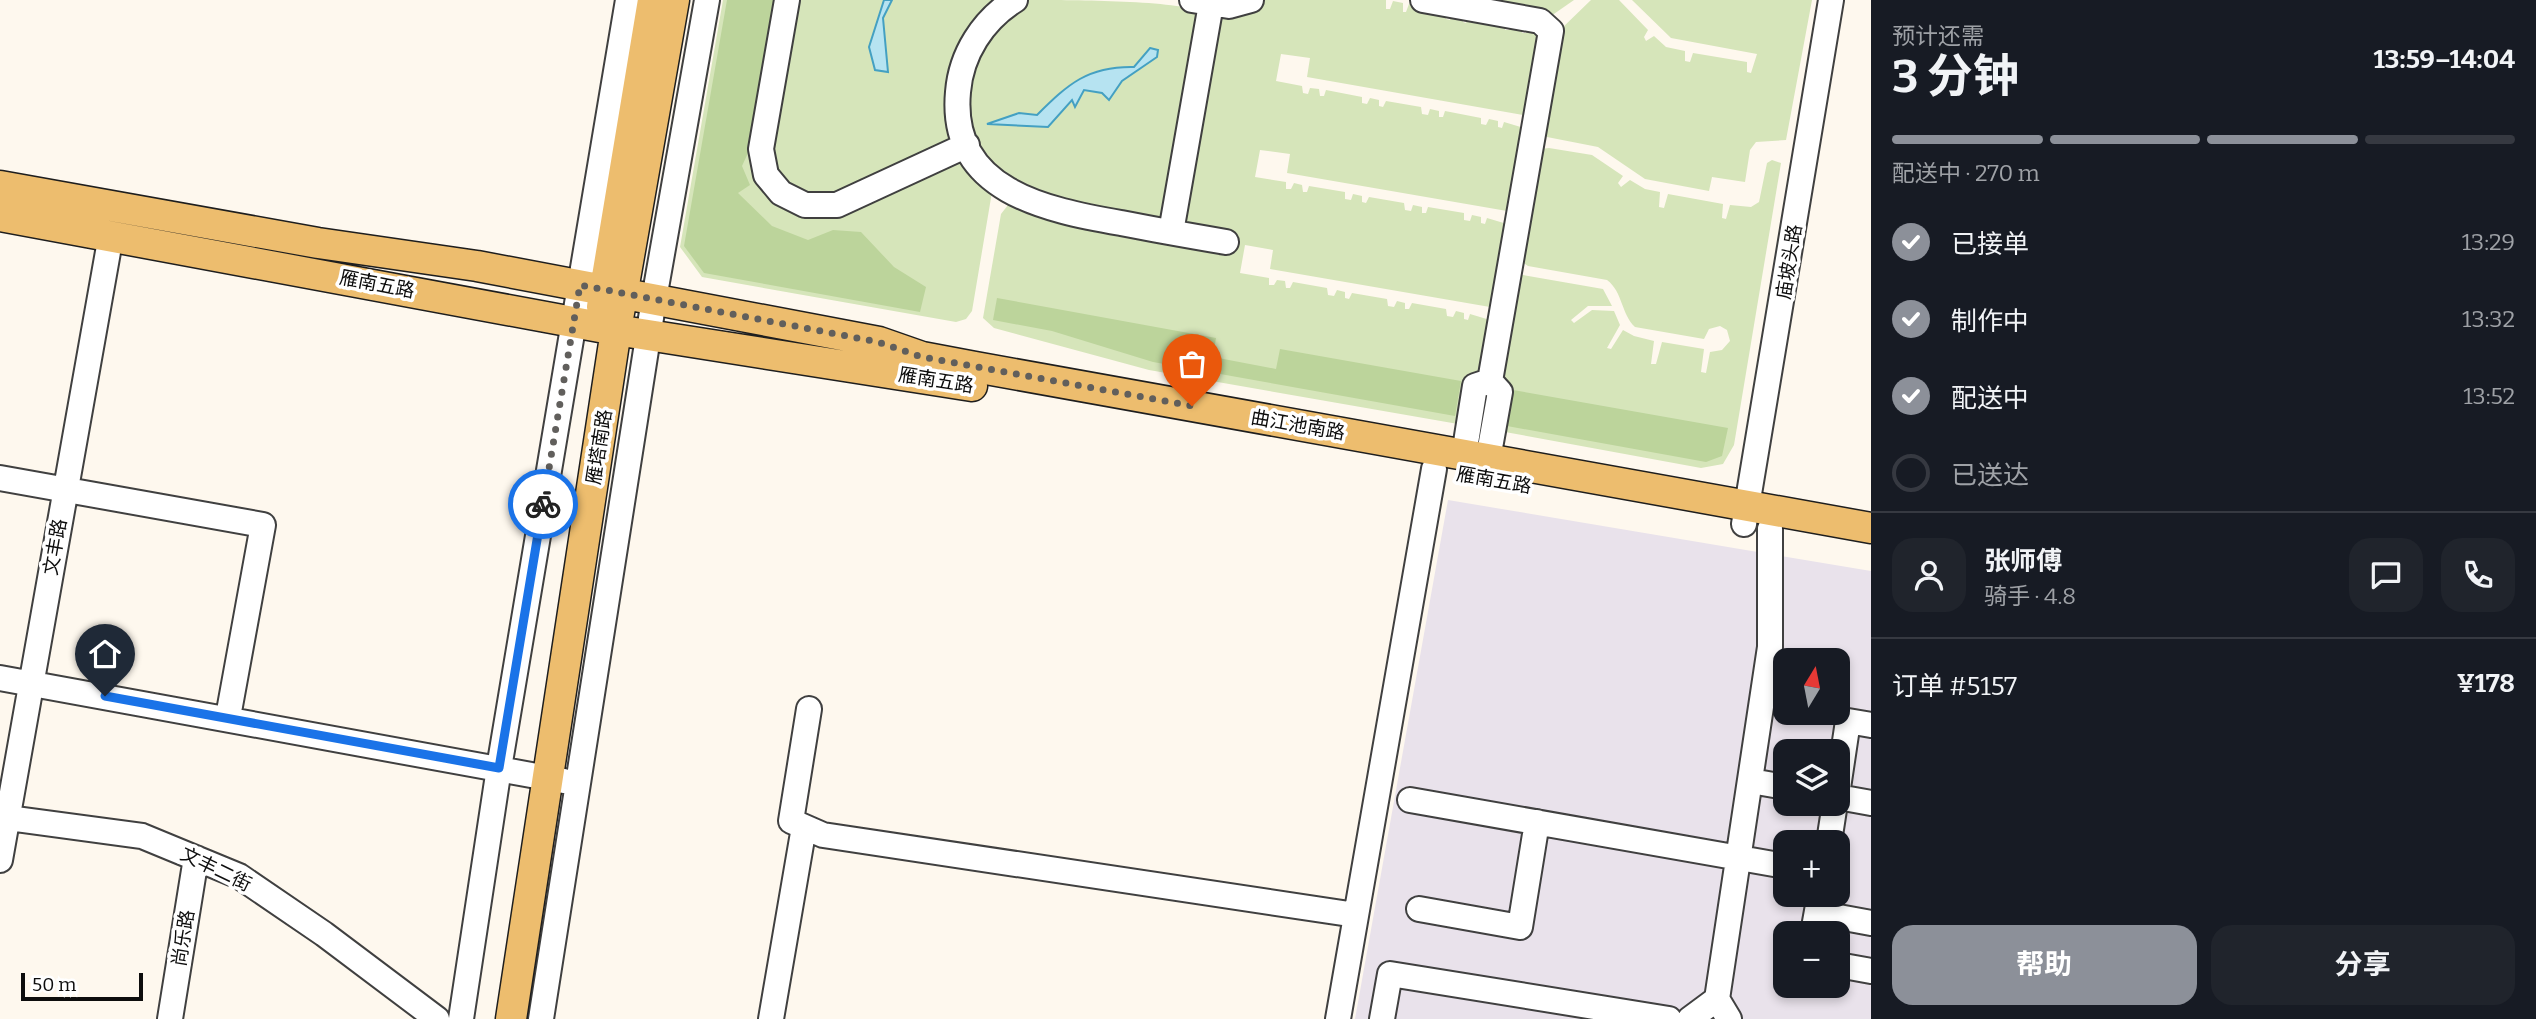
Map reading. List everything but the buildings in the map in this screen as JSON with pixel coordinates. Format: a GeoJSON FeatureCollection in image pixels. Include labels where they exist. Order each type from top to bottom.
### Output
{"type":"FeatureCollection","features":[{"type":"Feature","properties":{"kind":"main road","name":"雁塔南路"},"geometry":{"type":"LineString","coordinates":[[511,1019],[539,775],[597,326],[653,0]]}},
{"type":"Feature","properties":{"kind":"main road","name":"雁塔南路"},"geometry":{"type":"LineString","coordinates":[[603,290],[674,0]]}},
{"type":"Feature","properties":{"kind":"main road","name":"雁南五路"},"geometry":{"type":"LineString","coordinates":[[0,186],[318,243],[406,254],[603,290]]}},
{"type":"Feature","properties":{"kind":"main road","name":"雁南五路"},"geometry":{"type":"LineString","coordinates":[[0,216],[597,326],[972,386],[1433,469],[1754,520],[1871,547]]}},
{"type":"Feature","properties":{"kind":"main road","name":"曲江池南路"},"geometry":{"type":"LineString","coordinates":[[603,290],[878,342],[922,357],[1476,457],[1754,520],[1871,528]]}},
{"type":"Feature","properties":{"kind":"main road","name":"雁塔南路"},"geometry":{"type":"LineString","coordinates":[[494,1019],[539,775]]}},
{"type":"Feature","properties":{"kind":"street"},"geometry":{"type":"LineString","coordinates":[[603,290],[628,0]]}},
{"type":"Feature","properties":{"kind":"street"},"geometry":{"type":"LineString","coordinates":[[541,1019],[654,299],[707,0]]}},
{"type":"Feature","properties":{"kind":"street"},"geometry":{"type":"LineString","coordinates":[[787,0],[761,153],[766,175],[780,193],[805,205],[837,205],[967,145]]}},
{"type":"Feature","properties":{"kind":"street"},"geometry":{"type":"LineString","coordinates":[[1015,0],[985,25],[964,63],[958,106],[967,145],[991,178],[1031,203],[1060,212],[1226,242]]}},
{"type":"Feature","properties":{"kind":"street"},"geometry":{"type":"LineString","coordinates":[[1171,232],[1201,2],[1236,5],[1251,0]]}},
{"type":"Feature","properties":{"kind":"street"},"geometry":{"type":"LineString","coordinates":[[1423,0],[1540,21],[1551,31],[1490,381],[1500,392],[1476,457]]}},
{"type":"Feature","properties":{"kind":"street","name":"庙坡头路"},"geometry":{"type":"LineString","coordinates":[[1723,1009],[1739,858],[1770,647],[1754,520],[1831,0]]}},
{"type":"Feature","properties":{"kind":"street","name":"文丰路"},"geometry":{"type":"LineString","coordinates":[[0,860],[4,816],[31,684],[111,235]]}},
{"type":"Feature","properties":{"kind":"street"},"geometry":{"type":"LineString","coordinates":[[461,1019],[499,768],[597,326]]}},
{"type":"Feature","properties":{"kind":"street"},"geometry":{"type":"LineString","coordinates":[[1338,1019],[1433,469]]}},
{"type":"Feature","properties":{"kind":"street"},"geometry":{"type":"LineString","coordinates":[[0,478],[263,525],[228,717]]}},
{"type":"Feature","properties":{"kind":"street"},"geometry":{"type":"LineString","coordinates":[[0,678],[228,717],[578,784]]}},
{"type":"Feature","properties":{"kind":"street"},"geometry":{"type":"LineString","coordinates":[[809,709],[791,821],[823,835],[1356,915]]}},
{"type":"Feature","properties":{"kind":"street"},"geometry":{"type":"LineString","coordinates":[[1846,739],[1849,721],[1871,725]]}},
{"type":"Feature","properties":{"kind":"street"},"geometry":{"type":"LineString","coordinates":[[1751,781],[1773,785]]}},
{"type":"Feature","properties":{"kind":"street"},"geometry":{"type":"LineString","coordinates":[[1850,799],[1871,803]]}},
{"type":"Feature","properties":{"kind":"street"},"geometry":{"type":"LineString","coordinates":[[1410,800],[1773,864]]}},
{"type":"Feature","properties":{"kind":"street","name":"文丰二街"},"geometry":{"type":"LineString","coordinates":[[4,816],[142,836],[239,876],[324,934],[437,1019]]}},
{"type":"Feature","properties":{"kind":"street"},"geometry":{"type":"LineString","coordinates":[[1419,909],[1520,927],[1537,822]]}},
{"type":"Feature","properties":{"kind":"street"},"geometry":{"type":"LineString","coordinates":[[771,1019],[804,827]]}},
{"type":"Feature","properties":{"kind":"street","name":"尚乐路"},"geometry":{"type":"LineString","coordinates":[[170,1019],[196,858]]}},
{"type":"Feature","properties":{"kind":"street"},"geometry":{"type":"LineString","coordinates":[[1817,913],[1871,923]]}},
{"type":"Feature","properties":{"kind":"street"},"geometry":{"type":"LineString","coordinates":[[1850,967],[1871,971]]}},
{"type":"Feature","properties":{"kind":"street"},"geometry":{"type":"LineString","coordinates":[[1382,1019],[1390,974],[1669,1019]]}},
{"type":"Feature","properties":{"kind":"street"},"geometry":{"type":"LineString","coordinates":[[1690,1019],[1723,1009]]}},
{"type":"Feature","properties":{"kind":"shaded area"},"geometry":{"type":"Polygon","coordinates":[[[1448,500],[1871,571],[1871,1019],[1355,1019],[1448,500]]]}},
{"type":"Feature","properties":{"kind":"green space"},"geometry":{"type":"Polygon","coordinates":[[[723,0],[781,0],[756,143],[794,208],[962,160],[992,192],[972,311],[966,319],[956,322],[702,277],[680,247],[723,0]]]}},
{"type":"Feature","properties":{"kind":"green space"},"geometry":{"type":"Polygon","coordinates":[[[727,0],[777,0],[753,142],[742,166],[750,185],[738,193],[772,226],[808,240],[833,230],[861,232],[894,267],[926,287],[920,312],[704,273],[684,246],[727,0]]]}},
{"type":"Feature","properties":{"kind":"green space"},"geometry":{"type":"Polygon","coordinates":[[[793,0],[1004,0],[989,12],[953,141],[827,201],[781,186],[768,140],[793,0]]]}},
{"type":"Feature","properties":{"kind":"green space"},"geometry":{"type":"Polygon","coordinates":[[[1027,0],[1143,3],[1200,11],[1168,213],[1158,223],[1009,185],[969,134],[971,60],[1015,7],[1027,0]]]}},
{"type":"Feature","properties":{"kind":"green space"},"geometry":{"type":"Polygon","coordinates":[[[1260,0],[1386,0],[1386,9],[1390,9],[1393,1],[1403,3],[1403,12],[1406,12],[1409,4],[1445,10],[1446,19],[1450,20],[1452,12],[1463,15],[1463,22],[1466,23],[1468,15],[1506,22],[1505,30],[1509,30],[1511,23],[1523,26],[1522,33],[1526,33],[1527,25],[1542,30],[1527,113],[1523,115],[1307,77],[1310,58],[1281,54],[1276,81],[1302,86],[1303,93],[1308,94],[1310,88],[1319,89],[1320,96],[1324,96],[1326,90],[1362,97],[1362,103],[1367,104],[1370,98],[1379,100],[1379,106],[1383,107],[1386,101],[1421,107],[1422,114],[1428,115],[1430,109],[1439,111],[1439,117],[1443,117],[1445,111],[1481,118],[1481,124],[1486,125],[1489,119],[1498,121],[1498,127],[1502,128],[1504,122],[1524,128],[1510,209],[1507,211],[1287,173],[1290,154],[1260,150],[1255,177],[1286,182],[1286,189],[1291,189],[1294,183],[1302,185],[1303,192],[1307,192],[1309,186],[1345,192],[1345,199],[1351,200],[1353,194],[1362,196],[1362,202],[1366,203],[1369,197],[1404,203],[1405,210],[1411,211],[1413,205],[1422,207],[1422,213],[1426,213],[1428,207],[1464,213],[1464,220],[1470,221],[1472,215],[1481,217],[1481,223],[1485,224],[1487,218],[1507,224],[1493,305],[1490,307],[1270,269],[1273,250],[1245,245],[1240,273],[1269,278],[1269,285],[1274,285],[1277,280],[1285,281],[1286,288],[1290,288],[1293,282],[1327,288],[1328,295],[1334,296],[1337,290],[1345,292],[1345,298],[1349,299],[1352,293],[1387,299],[1388,306],[1394,307],[1397,301],[1405,303],[1405,309],[1409,309],[1412,303],[1446,309],[1447,316],[1453,317],[1456,311],[1464,313],[1464,319],[1468,320],[1470,314],[1490,320],[1484,367],[1471,379],[1458,424],[1149,370],[994,328],[983,318],[1001,214],[1008,205],[1182,225],[1215,19],[1260,0]]]}},
{"type":"Feature","properties":{"kind":"green space"},"geometry":{"type":"Polygon","coordinates":[[[1459,0],[1574,0],[1551,16],[1459,0]]]}},
{"type":"Feature","properties":{"kind":"green space"},"geometry":{"type":"Polygon","coordinates":[[[1591,0],[1619,0],[1648,30],[1644,37],[1646,41],[1654,36],[1666,47],[1685,51],[1685,61],[1690,62],[1693,53],[1747,62],[1747,72],[1751,73],[1757,54],[1671,38],[1632,0],[1812,0],[1786,140],[1756,142],[1750,150],[1745,182],[1712,177],[1709,191],[1645,179],[1598,147],[1547,137],[1544,134],[1560,30],[1591,0]]]}},
{"type":"Feature","properties":{"kind":"green space"},"geometry":{"type":"Polygon","coordinates":[[[1541,149],[1592,155],[1623,176],[1618,183],[1621,187],[1630,180],[1645,189],[1660,192],[1659,207],[1664,208],[1668,194],[1723,204],[1722,218],[1726,219],[1730,205],[1751,207],[1759,202],[1767,163],[1772,160],[1781,163],[1734,445],[1723,464],[1701,468],[1505,432],[1498,381],[1519,276],[1603,289],[1612,306],[1588,306],[1571,320],[1574,323],[1592,310],[1614,311],[1620,325],[1607,348],[1611,349],[1623,330],[1654,341],[1651,364],[1656,364],[1662,342],[1704,349],[1701,372],[1706,373],[1710,352],[1722,350],[1730,341],[1727,330],[1720,326],[1709,329],[1704,339],[1635,327],[1616,291],[1607,280],[1528,266],[1522,262],[1541,149]]]}},
{"type":"Feature","properties":{"kind":"green space"},"geometry":{"type":"Polygon","coordinates":[[[997,298],[1216,338],[1213,357],[1276,369],[1280,349],[1461,381],[1455,416],[1153,362],[1052,331],[993,320],[997,298]]]}},
{"type":"Feature","properties":{"kind":"green space"},"geometry":{"type":"Polygon","coordinates":[[[1513,390],[1728,428],[1722,456],[1706,462],[1507,426],[1513,390]]]}},
{"type":"Feature","properties":{"kind":"water"},"geometry":{"type":"Polygon","coordinates":[[[884,0],[892,0],[883,18],[888,72],[875,70],[869,47],[884,0]]]}},
{"type":"Feature","properties":{"kind":"water"},"geometry":{"type":"Polygon","coordinates":[[[1150,48],[1158,50],[1157,57],[1122,81],[1109,100],[1102,93],[1084,90],[1075,107],[1072,100],[1048,127],[987,124],[1019,113],[1037,115],[1080,79],[1104,70],[1134,67],[1150,48]]]}},
{"type":"Feature","properties":{"kind":"way so far"},"geometry":{"type":"LineString","coordinates":[[543,504],[580,285],[878,342],[922,357],[1192,406]]}},
{"type":"Feature","properties":{"kind":"route"},"geometry":{"type":"LineString","coordinates":[[105,696],[499,768],[543,504]]}}]}
